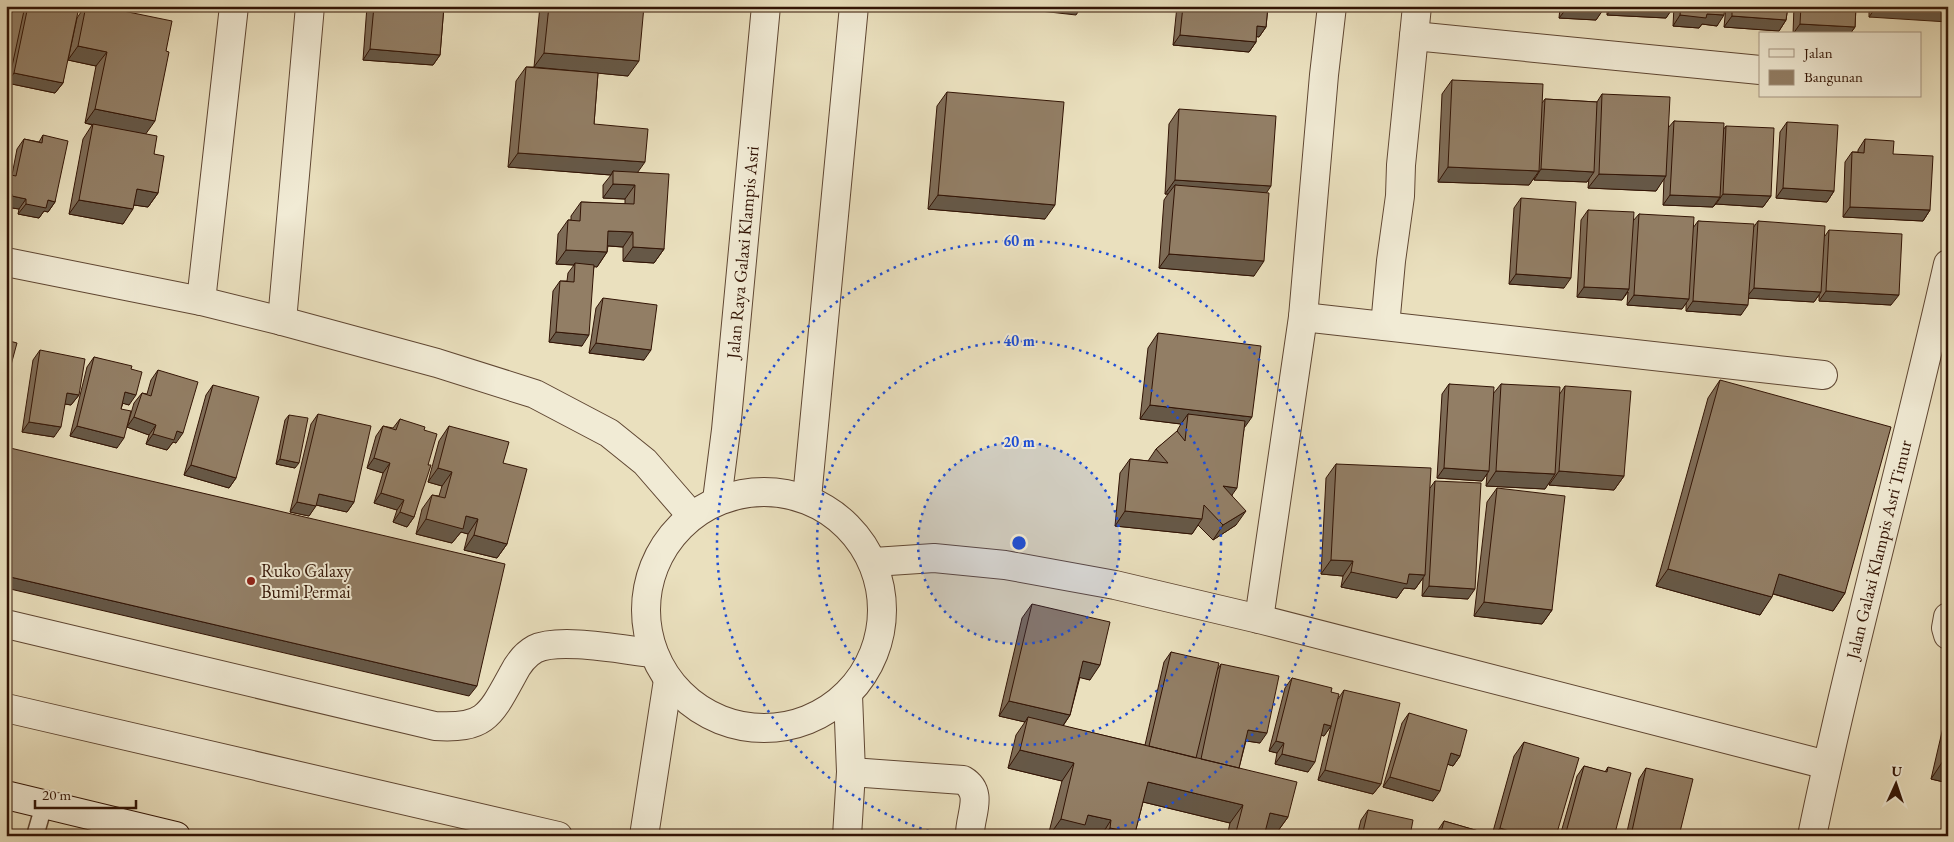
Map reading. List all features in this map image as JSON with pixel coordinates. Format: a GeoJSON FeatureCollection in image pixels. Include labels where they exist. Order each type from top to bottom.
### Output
{"type":"FeatureCollection","features":[{"type":"Feature","properties":{"kind":"street"},"geometry":{"type":"LineString","coordinates":[[200,301],[234,6]]}},
{"type":"Feature","properties":{"kind":"street"},"geometry":{"type":"LineString","coordinates":[[282,321],[310,6]]}},
{"type":"Feature","properties":{"kind":"street","name":"Jalan Raya Galaxi Klampis Asri"},"geometry":{"type":"LineString","coordinates":[[717,500],[726,430],[766,6]]}},
{"type":"Feature","properties":{"kind":"street"},"geometry":{"type":"LineString","coordinates":[[807,498],[854,6]]}},
{"type":"Feature","properties":{"kind":"street"},"geometry":{"type":"LineString","coordinates":[[1260,619],[1303,317],[1324,75],[1332,6]]}},
{"type":"Feature","properties":{"kind":"street"},"geometry":{"type":"LineString","coordinates":[[1384,326],[1400,196],[1401,165],[1417,6]]}},
{"type":"Feature","properties":{"kind":"street"},"geometry":{"type":"LineString","coordinates":[[1414,36],[1759,70]]}},
{"type":"Feature","properties":{"kind":"street"},"geometry":{"type":"LineString","coordinates":[[6,262],[200,301],[282,321],[437,363],[535,394],[609,433],[645,462],[691,515]]}},
{"type":"Feature","properties":{"kind":"street","name":"Jalan Galaxi Klampis Asri Timur"},"geometry":{"type":"LineString","coordinates":[[1812,836],[1827,765],[1919,391],[1948,264]]}},
{"type":"Feature","properties":{"kind":"street"},"geometry":{"type":"LineString","coordinates":[[1303,317],[1823,375]]}},
{"type":"Feature","properties":{"kind":"street"},"geometry":{"type":"LineString","coordinates":[[762,490],[807,498],[847,523],[874,562],[883,596],[882,632],[869,666],[848,695],[820,714],[788,726],[754,728],[721,720],[691,704],[668,680],[652,653],[645,623],[645,593],[654,564],[669,537],[691,515],[717,500],[762,490]]}},
{"type":"Feature","properties":{"kind":"street"},"geometry":{"type":"LineString","coordinates":[[874,562],[934,558],[1005,565],[1115,586],[1260,619],[1827,765]]}},
{"type":"Feature","properties":{"kind":"street"},"geometry":{"type":"LineString","coordinates":[[1948,617],[1946,628],[1948,635]]}},
{"type":"Feature","properties":{"kind":"street"},"geometry":{"type":"LineString","coordinates":[[6,624],[435,726],[451,727],[466,726],[479,722],[489,712],[520,661],[536,648],[568,644],[652,653]]}},
{"type":"Feature","properties":{"kind":"street"},"geometry":{"type":"LineString","coordinates":[[644,836],[668,680]]}},
{"type":"Feature","properties":{"kind":"street"},"geometry":{"type":"LineString","coordinates":[[846,836],[852,772],[848,695]]}},
{"type":"Feature","properties":{"kind":"street"},"geometry":{"type":"LineString","coordinates":[[6,708],[558,836]]}},
{"type":"Feature","properties":{"kind":"street"},"geometry":{"type":"LineString","coordinates":[[852,772],[963,780],[970,784],[974,790],[975,801],[970,836]]}},
{"type":"Feature","properties":{"kind":"street"},"geometry":{"type":"LineString","coordinates":[[6,795],[176,836]]}},
{"type":"Feature","properties":{"kind":"lane"},"geometry":{"type":"LineString","coordinates":[[36,836],[44,805]]}},
{"type":"Feature","properties":{"kind":"building"},"geometry":{"type":"Polygon","coordinates":[[[6,6],[25,6],[11,71],[6,70],[6,6]]]}},
{"type":"Feature","properties":{"kind":"building"},"geometry":{"type":"Polygon","coordinates":[[[28,6],[79,7],[63,83],[14,73],[28,6]]]}},
{"type":"Feature","properties":{"kind":"building"},"geometry":{"type":"Polygon","coordinates":[[[86,6],[99,6],[172,21],[166,51],[169,52],[155,121],[95,109],[107,52],[78,46],[86,6]]]}},
{"type":"Feature","properties":{"kind":"building"},"geometry":{"type":"Polygon","coordinates":[[[374,6],[444,6],[440,55],[370,49],[374,6]]]}},
{"type":"Feature","properties":{"kind":"building"},"geometry":{"type":"Polygon","coordinates":[[[549,6],[644,6],[639,61],[544,53],[549,6]]]}},
{"type":"Feature","properties":{"kind":"building"},"geometry":{"type":"Polygon","coordinates":[[[1183,6],[1268,6],[1266,27],[1257,26],[1256,42],[1180,35],[1183,6]]]}},
{"type":"Feature","properties":{"kind":"building"},"geometry":{"type":"Polygon","coordinates":[[[1567,6],[1604,6],[1603,10],[1567,8],[1567,6]]]}},
{"type":"Feature","properties":{"kind":"building"},"geometry":{"type":"Polygon","coordinates":[[[1639,6],[1673,6],[1673,8],[1639,6]]]}},
{"type":"Feature","properties":{"kind":"building"},"geometry":{"type":"Polygon","coordinates":[[[1681,6],[1725,6],[1724,15],[1707,14],[1706,18],[1680,15],[1681,6]]]}},
{"type":"Feature","properties":{"kind":"building"},"geometry":{"type":"Polygon","coordinates":[[[1732,6],[1788,6],[1786,20],[1732,16],[1732,6]]]}},
{"type":"Feature","properties":{"kind":"building"},"geometry":{"type":"Polygon","coordinates":[[[1801,6],[1856,6],[1855,27],[1800,24],[1801,6]]]}},
{"type":"Feature","properties":{"kind":"building"},"geometry":{"type":"Polygon","coordinates":[[[1948,6],[1948,11],[1876,7],[1948,6]]]}},
{"type":"Feature","properties":{"kind":"building"},"geometry":{"type":"Polygon","coordinates":[[[526,67],[598,73],[594,124],[648,129],[645,162],[518,153],[526,67]]]}},
{"type":"Feature","properties":{"kind":"building"},"geometry":{"type":"Polygon","coordinates":[[[1452,80],[1543,84],[1539,171],[1448,167],[1452,80]]]}},
{"type":"Feature","properties":{"kind":"building"},"geometry":{"type":"Polygon","coordinates":[[[947,92],[1064,102],[1055,205],[938,195],[947,92]]]}},
{"type":"Feature","properties":{"kind":"building"},"geometry":{"type":"Polygon","coordinates":[[[1602,94],[1670,97],[1666,176],[1599,174],[1602,94]]]}},
{"type":"Feature","properties":{"kind":"building"},"geometry":{"type":"Polygon","coordinates":[[[1545,99],[1597,102],[1594,172],[1541,169],[1545,99]]]}},
{"type":"Feature","properties":{"kind":"building"},"geometry":{"type":"Polygon","coordinates":[[[1179,109],[1276,116],[1271,186],[1175,180],[1179,109]]]}},
{"type":"Feature","properties":{"kind":"building"},"geometry":{"type":"Polygon","coordinates":[[[1674,121],[1724,123],[1720,197],[1670,195],[1674,121]]]}},
{"type":"Feature","properties":{"kind":"building"},"geometry":{"type":"Polygon","coordinates":[[[1787,122],[1838,125],[1834,191],[1783,188],[1787,122]]]}},
{"type":"Feature","properties":{"kind":"building"},"geometry":{"type":"Polygon","coordinates":[[[93,124],[157,136],[154,154],[164,156],[158,193],[137,189],[133,209],[79,200],[93,124]]]}},
{"type":"Feature","properties":{"kind":"building"},"geometry":{"type":"Polygon","coordinates":[[[1726,126],[1774,128],[1771,196],[1723,194],[1726,126]]]}},
{"type":"Feature","properties":{"kind":"building"},"geometry":{"type":"Polygon","coordinates":[[[43,135],[68,141],[55,202],[48,200],[46,208],[26,204],[26,199],[6,193],[6,174],[16,176],[24,139],[42,143],[43,135]]]}},
{"type":"Feature","properties":{"kind":"building"},"geometry":{"type":"Polygon","coordinates":[[[1865,139],[1894,141],[1893,154],[1933,156],[1930,210],[1850,207],[1852,152],[1864,153],[1865,139]]]}},
{"type":"Feature","properties":{"kind":"building"},"geometry":{"type":"Polygon","coordinates":[[[613,171],[669,174],[664,249],[633,247],[633,232],[608,231],[607,252],[566,250],[568,220],[580,221],[581,202],[634,204],[635,185],[613,184],[613,171]]]}},
{"type":"Feature","properties":{"kind":"building"},"geometry":{"type":"Polygon","coordinates":[[[1175,185],[1269,193],[1264,261],[1169,254],[1175,185]]]}},
{"type":"Feature","properties":{"kind":"building"},"geometry":{"type":"Polygon","coordinates":[[[1521,198],[1576,202],[1571,278],[1516,274],[1521,198]]]}},
{"type":"Feature","properties":{"kind":"building"},"geometry":{"type":"Polygon","coordinates":[[[1588,210],[1634,212],[1629,289],[1584,287],[1588,210]]]}},
{"type":"Feature","properties":{"kind":"building"},"geometry":{"type":"Polygon","coordinates":[[[1639,214],[1694,217],[1689,299],[1634,295],[1639,214]]]}},
{"type":"Feature","properties":{"kind":"building"},"geometry":{"type":"Polygon","coordinates":[[[1698,221],[1754,224],[1748,305],[1693,301],[1698,221]]]}},
{"type":"Feature","properties":{"kind":"building"},"geometry":{"type":"Polygon","coordinates":[[[1758,221],[1825,226],[1821,292],[1754,288],[1758,221]]]}},
{"type":"Feature","properties":{"kind":"building"},"geometry":{"type":"Polygon","coordinates":[[[1829,230],[1902,234],[1899,295],[1826,291],[1829,230]]]}},
{"type":"Feature","properties":{"kind":"building"},"geometry":{"type":"Polygon","coordinates":[[[575,263],[594,265],[589,335],[556,332],[560,281],[574,282],[575,263]]]}},
{"type":"Feature","properties":{"kind":"building"},"geometry":{"type":"Polygon","coordinates":[[[603,298],[657,305],[651,350],[596,343],[603,298]]]}},
{"type":"Feature","properties":{"kind":"building"},"geometry":{"type":"Polygon","coordinates":[[[1158,333],[1261,346],[1252,417],[1150,405],[1158,333]]]}},
{"type":"Feature","properties":{"kind":"building"},"geometry":{"type":"Polygon","coordinates":[[[6,340],[17,343],[8,376],[10,377],[6,392],[6,340]]]}},
{"type":"Feature","properties":{"kind":"building"},"geometry":{"type":"Polygon","coordinates":[[[40,350],[85,359],[79,395],[67,393],[61,427],[29,422],[40,350]]]}},
{"type":"Feature","properties":{"kind":"building"},"geometry":{"type":"Polygon","coordinates":[[[94,357],[132,366],[131,369],[142,372],[136,395],[125,392],[121,409],[131,411],[124,438],[77,426],[94,357]]]}},
{"type":"Feature","properties":{"kind":"building"},"geometry":{"type":"Polygon","coordinates":[[[158,370],[198,382],[183,433],[177,431],[174,440],[153,434],[156,425],[134,417],[142,393],[151,396],[158,370]]]}},
{"type":"Feature","properties":{"kind":"building"},"geometry":{"type":"Polygon","coordinates":[[[1720,380],[1891,427],[1845,593],[1779,574],[1772,597],[1668,569],[1720,380]]]}},
{"type":"Feature","properties":{"kind":"building"},"geometry":{"type":"Polygon","coordinates":[[[1449,384],[1494,387],[1489,471],[1444,468],[1449,384]]]}},
{"type":"Feature","properties":{"kind":"building"},"geometry":{"type":"Polygon","coordinates":[[[1501,384],[1560,387],[1555,474],[1496,471],[1501,384]]]}},
{"type":"Feature","properties":{"kind":"building"},"geometry":{"type":"Polygon","coordinates":[[[213,385],[259,397],[236,478],[191,465],[213,385]]]}},
{"type":"Feature","properties":{"kind":"building"},"geometry":{"type":"Polygon","coordinates":[[[1565,386],[1631,391],[1624,476],[1559,471],[1565,386]]]}},
{"type":"Feature","properties":{"kind":"building"},"geometry":{"type":"Polygon","coordinates":[[[318,414],[371,426],[354,502],[319,494],[316,506],[297,502],[318,414]]]}},
{"type":"Feature","properties":{"kind":"building"},"geometry":{"type":"Polygon","coordinates":[[[1188,414],[1245,421],[1237,488],[1223,486],[1246,511],[1223,525],[1204,505],[1202,519],[1125,511],[1130,459],[1168,463],[1156,449],[1177,431],[1185,441],[1188,414]]]}},
{"type":"Feature","properties":{"kind":"building"},"geometry":{"type":"Polygon","coordinates":[[[289,415],[308,418],[299,463],[280,459],[289,415]]]}},
{"type":"Feature","properties":{"kind":"building"},"geometry":{"type":"Polygon","coordinates":[[[400,419],[425,427],[424,430],[437,434],[428,465],[431,465],[414,517],[400,512],[404,500],[381,493],[390,463],[374,458],[383,426],[396,430],[400,419]]]}},
{"type":"Feature","properties":{"kind":"building"},"geometry":{"type":"Polygon","coordinates":[[[449,426],[509,442],[503,463],[527,469],[507,544],[474,535],[478,519],[466,516],[463,529],[426,519],[432,495],[445,498],[452,472],[438,468],[449,426]]]}},
{"type":"Feature","properties":{"kind":"building","name":"Ruko Galaxy Bumi Permai"},"geometry":{"type":"Polygon","coordinates":[[[6,447],[505,564],[477,686],[6,576],[6,447]]]}},
{"type":"Feature","properties":{"kind":"building"},"geometry":{"type":"Polygon","coordinates":[[[1336,464],[1431,468],[1425,575],[1409,574],[1407,584],[1351,572],[1353,561],[1331,560],[1336,464]]]}},
{"type":"Feature","properties":{"kind":"building"},"geometry":{"type":"Polygon","coordinates":[[[1435,481],[1481,483],[1475,589],[1429,586],[1435,481]]]}},
{"type":"Feature","properties":{"kind":"building"},"geometry":{"type":"Polygon","coordinates":[[[1497,488],[1565,496],[1552,610],[1484,602],[1497,488]]]}},
{"type":"Feature","properties":{"kind":"building"},"geometry":{"type":"Polygon","coordinates":[[[1032,604],[1110,622],[1100,665],[1083,661],[1070,715],[1009,701],[1032,604]]]}},
{"type":"Feature","properties":{"kind":"building"},"geometry":{"type":"Polygon","coordinates":[[[1171,652],[1219,663],[1196,758],[1149,746],[1171,652]]]}},
{"type":"Feature","properties":{"kind":"building"},"geometry":{"type":"Polygon","coordinates":[[[1221,664],[1279,676],[1267,733],[1248,730],[1239,768],[1201,759],[1221,664]]]}},
{"type":"Feature","properties":{"kind":"building"},"geometry":{"type":"Polygon","coordinates":[[[1292,678],[1332,688],[1331,692],[1339,694],[1331,726],[1324,724],[1315,762],[1282,754],[1284,743],[1276,741],[1292,678]]]}},
{"type":"Feature","properties":{"kind":"building"},"geometry":{"type":"Polygon","coordinates":[[[1344,690],[1400,703],[1381,784],[1325,770],[1344,690]]]}},
{"type":"Feature","properties":{"kind":"building"},"geometry":{"type":"Polygon","coordinates":[[[1409,713],[1467,730],[1460,756],[1451,753],[1440,791],[1390,777],[1409,713]]]}},
{"type":"Feature","properties":{"kind":"building"},"geometry":{"type":"Polygon","coordinates":[[[1028,717],[1297,782],[1288,817],[1270,813],[1264,836],[1235,836],[1243,805],[1148,782],[1135,833],[1110,828],[1111,820],[1088,815],[1085,825],[1061,819],[1074,763],[1020,750],[1028,717]]]}},
{"type":"Feature","properties":{"kind":"building"},"geometry":{"type":"Polygon","coordinates":[[[1948,741],[1948,762],[1943,761],[1948,741]]]}},
{"type":"Feature","properties":{"kind":"building"},"geometry":{"type":"Polygon","coordinates":[[[1524,742],[1579,758],[1556,836],[1525,836],[1500,828],[1524,742]]]}},
{"type":"Feature","properties":{"kind":"building"},"geometry":{"type":"Polygon","coordinates":[[[1584,766],[1607,772],[1608,767],[1631,773],[1615,833],[1609,831],[1607,836],[1565,836],[1584,766]]]}},
{"type":"Feature","properties":{"kind":"building"},"geometry":{"type":"Polygon","coordinates":[[[1646,768],[1693,779],[1679,836],[1652,836],[1632,831],[1646,768]]]}},
{"type":"Feature","properties":{"kind":"building"},"geometry":{"type":"Polygon","coordinates":[[[1368,810],[1413,820],[1410,836],[1362,836],[1368,810]]]}},
{"type":"Feature","properties":{"kind":"building"},"geometry":{"type":"Polygon","coordinates":[[[1444,821],[1496,836],[1440,836],[1444,821]]]}},
{"type":"Feature","properties":{"kind":"place","name":"Ruko Galaxy Bumi Permai"},"geometry":{"type":"Point","coordinates":[251,581]}}]}
